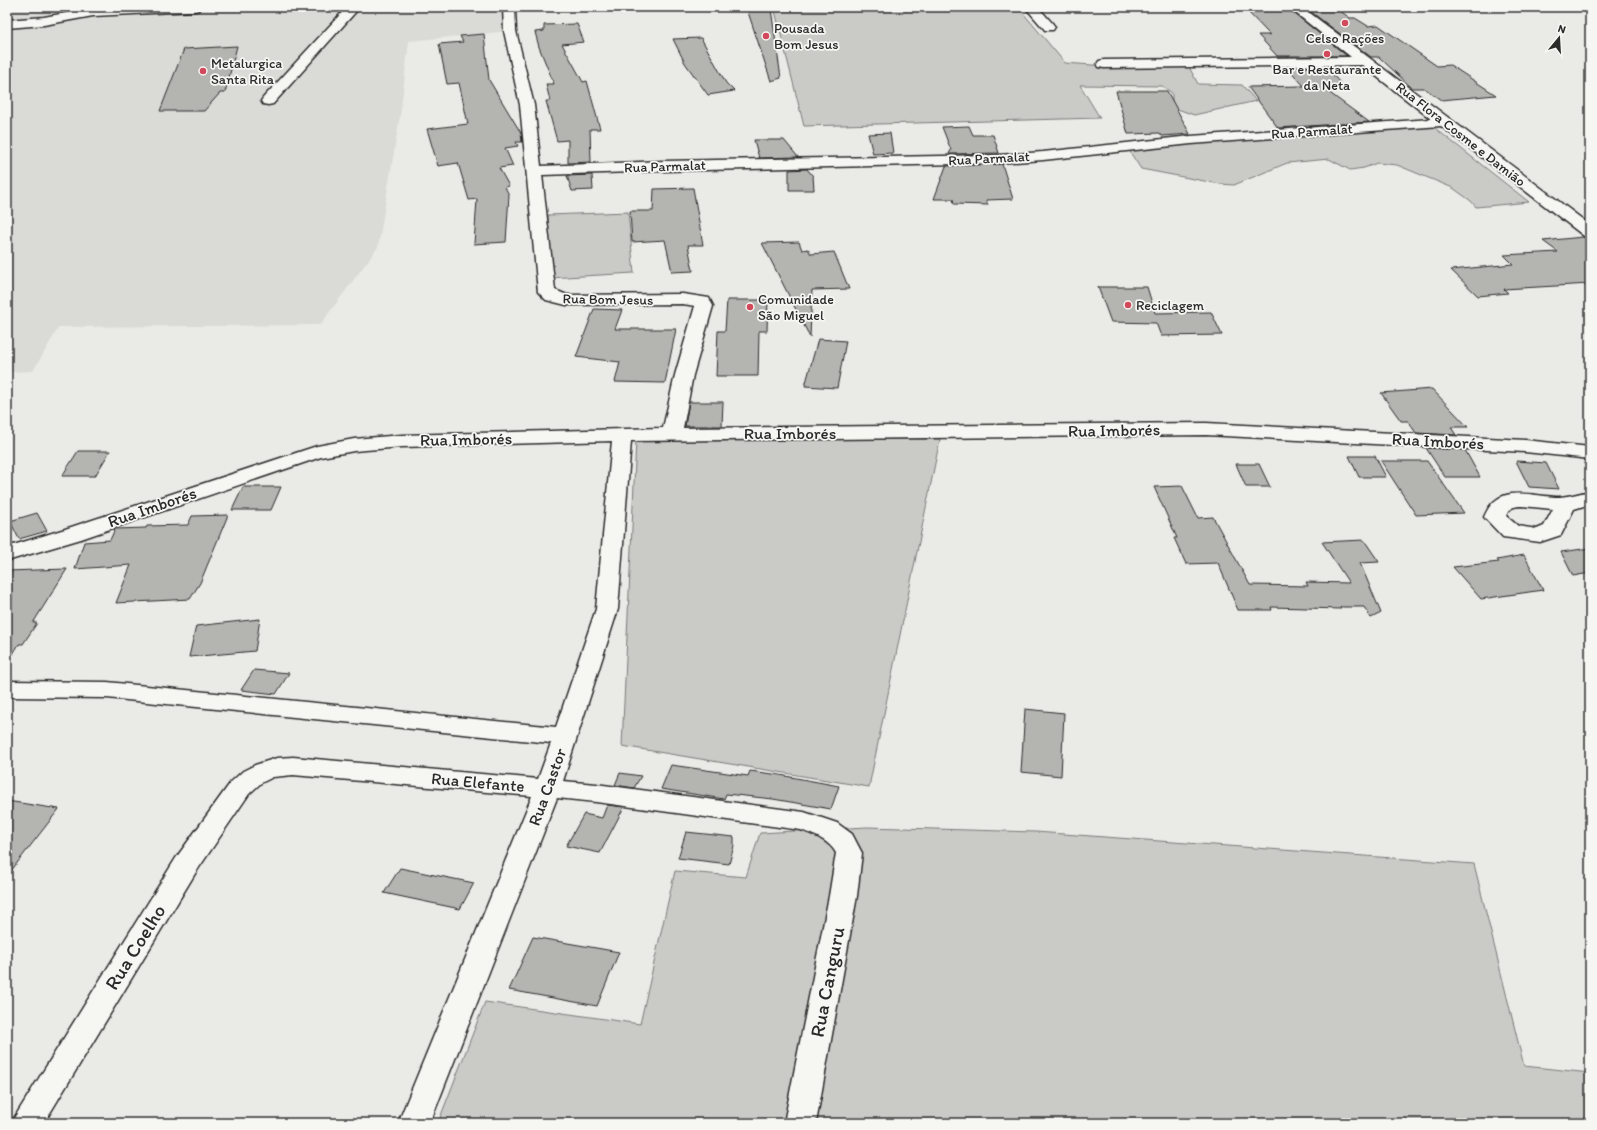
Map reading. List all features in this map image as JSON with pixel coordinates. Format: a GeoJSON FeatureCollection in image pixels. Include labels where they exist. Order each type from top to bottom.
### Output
{"type":"FeatureCollection","features":[{"type":"Feature","properties":{"kind":"street"},"geometry":{"type":"LineString","coordinates":[[7,24],[44,21],[93,12],[195,7]]}},
{"type":"Feature","properties":{"kind":"street"},"geometry":{"type":"LineString","coordinates":[[268,101],[354,7]]}},
{"type":"Feature","properties":{"kind":"street","name":"Rua Bom Jesus"},"geometry":{"type":"LineString","coordinates":[[509,7],[510,31],[527,105],[547,292],[562,300],[577,301],[683,298],[703,302],[704,306],[684,376],[672,434]]}},
{"type":"Feature","properties":{"kind":"street"},"geometry":{"type":"LineString","coordinates":[[1031,7],[1049,27]]}},
{"type":"Feature","properties":{"kind":"street","name":"Rua Flora Cosme e Damião"},"geometry":{"type":"LineString","coordinates":[[1294,7],[1590,233]]}},
{"type":"Feature","properties":{"kind":"street"},"geometry":{"type":"LineString","coordinates":[[1104,64],[1366,61]]}},
{"type":"Feature","properties":{"kind":"street","name":"Rua Parmalat"},"geometry":{"type":"LineString","coordinates":[[534,171],[664,166],[998,159],[1043,156],[1168,142],[1444,122]]}},
{"type":"Feature","properties":{"kind":"street","name":"Rua Imborés"},"geometry":{"type":"LineString","coordinates":[[7,554],[72,534],[244,475],[324,450],[354,445],[402,441],[672,434],[1206,429],[1525,446],[1590,453]]}},
{"type":"Feature","properties":{"kind":"street","name":"Rua Castor"},"geometry":{"type":"LineString","coordinates":[[414,1123],[548,789],[607,609],[622,436]]}},
{"type":"Feature","properties":{"kind":"street"},"geometry":{"type":"LineString","coordinates":[[7,689],[108,690],[566,736]]}},
{"type":"Feature","properties":{"kind":"street","name":"Rua Elefante"},"geometry":{"type":"LineString","coordinates":[[252,777],[277,767],[293,766],[596,793],[804,821],[828,830],[843,841]]}},
{"type":"Feature","properties":{"kind":"street","name":"Rua Coelho"},"geometry":{"type":"LineString","coordinates":[[27,1123],[186,865],[240,788],[252,777]]}},
{"type":"Feature","properties":{"kind":"street","name":"Rua Canguru"},"geometry":{"type":"LineString","coordinates":[[800,1123],[843,896],[849,854],[843,841]]}},
{"type":"Feature","properties":{"kind":"shaded area"},"geometry":{"type":"Polygon","coordinates":[[[7,7],[505,7],[510,31],[409,41],[400,116],[378,247],[320,325],[59,327],[33,371],[7,372],[7,7]]]}},
{"type":"Feature","properties":{"kind":"shaded area"},"geometry":{"type":"Polygon","coordinates":[[[774,7],[1018,7],[1065,63],[1106,66],[1188,65],[1198,84],[1242,85],[1256,101],[1194,115],[1172,107],[1172,93],[1162,86],[1080,85],[1100,118],[804,126],[774,7]]]}},
{"type":"Feature","properties":{"kind":"shaded area"},"geometry":{"type":"Polygon","coordinates":[[[1431,125],[1529,202],[1476,207],[1471,201],[1453,188],[1397,165],[1377,163],[1364,168],[1350,170],[1329,159],[1287,163],[1234,185],[1220,184],[1141,169],[1128,149],[1265,136],[1431,125]]]}},
{"type":"Feature","properties":{"kind":"shaded area"},"geometry":{"type":"Polygon","coordinates":[[[628,212],[634,273],[549,278],[548,215],[628,212]]]}},
{"type":"Feature","properties":{"kind":"shaded area"},"geometry":{"type":"Polygon","coordinates":[[[940,439],[869,787],[622,746],[636,440],[940,439]]]}},
{"type":"Feature","properties":{"kind":"shaded area"},"geometry":{"type":"Polygon","coordinates":[[[867,827],[1036,832],[1474,864],[1524,1066],[1590,1073],[1590,1123],[438,1123],[485,1002],[640,1024],[675,871],[746,877],[760,833],[867,827]]]}},
{"type":"Feature","properties":{"kind":"building"},"geometry":{"type":"Polygon","coordinates":[[[1336,8],[1350,18],[1355,18],[1368,26],[1378,25],[1437,66],[1450,65],[1496,95],[1441,100],[1424,88],[1412,88],[1379,57],[1371,57],[1307,9],[1336,8]]]}},
{"type":"Feature","properties":{"kind":"building","name":"Pousada Bom Jesus"},"geometry":{"type":"Polygon","coordinates":[[[747,9],[771,9],[781,78],[771,81],[747,9]]]}},
{"type":"Feature","properties":{"kind":"building"},"geometry":{"type":"Polygon","coordinates":[[[1289,9],[1347,56],[1277,56],[1258,35],[1270,35],[1247,11],[1289,9]]]}},
{"type":"Feature","properties":{"kind":"building"},"geometry":{"type":"Polygon","coordinates":[[[577,24],[584,42],[562,44],[583,82],[587,81],[600,129],[590,129],[591,162],[568,163],[568,140],[557,141],[546,101],[550,101],[546,84],[554,84],[539,47],[535,32],[544,31],[544,25],[577,24]]]}},
{"type":"Feature","properties":{"kind":"building"},"geometry":{"type":"Polygon","coordinates":[[[484,34],[489,80],[521,133],[522,142],[516,142],[518,146],[505,148],[513,166],[499,168],[509,186],[505,187],[509,195],[506,242],[474,244],[477,199],[469,200],[458,163],[438,166],[427,129],[468,124],[459,83],[447,84],[439,44],[463,42],[460,36],[484,34]]]}},
{"type":"Feature","properties":{"kind":"building"},"geometry":{"type":"Polygon","coordinates":[[[701,38],[726,83],[734,91],[708,95],[685,63],[673,39],[701,38]]]}},
{"type":"Feature","properties":{"kind":"building","name":"Metalurgica Santa Rita"},"geometry":{"type":"Polygon","coordinates":[[[237,46],[225,93],[220,93],[204,111],[160,111],[184,49],[237,46]]]}},
{"type":"Feature","properties":{"kind":"building"},"geometry":{"type":"Polygon","coordinates":[[[1287,67],[1326,67],[1347,91],[1327,91],[1369,122],[1278,128],[1248,87],[1304,86],[1287,67]]]}},
{"type":"Feature","properties":{"kind":"building"},"geometry":{"type":"Polygon","coordinates":[[[1116,91],[1167,91],[1190,134],[1162,136],[1160,133],[1128,134],[1116,91]]]}},
{"type":"Feature","properties":{"kind":"building"},"geometry":{"type":"Polygon","coordinates":[[[969,126],[973,135],[993,135],[999,153],[949,154],[951,150],[942,127],[969,126]]]}},
{"type":"Feature","properties":{"kind":"building"},"geometry":{"type":"Polygon","coordinates":[[[890,133],[893,153],[873,154],[868,134],[890,133]]]}},
{"type":"Feature","properties":{"kind":"building"},"geometry":{"type":"Polygon","coordinates":[[[754,140],[784,140],[798,157],[759,158],[754,140]]]}},
{"type":"Feature","properties":{"kind":"building"},"geometry":{"type":"Polygon","coordinates":[[[1002,164],[1013,199],[986,200],[988,205],[954,204],[953,199],[934,199],[946,166],[1002,164]]]}},
{"type":"Feature","properties":{"kind":"building"},"geometry":{"type":"Polygon","coordinates":[[[807,169],[813,176],[814,190],[789,190],[789,170],[807,169]]]}},
{"type":"Feature","properties":{"kind":"building"},"geometry":{"type":"Polygon","coordinates":[[[592,175],[593,190],[572,191],[567,176],[592,175]]]}},
{"type":"Feature","properties":{"kind":"building"},"geometry":{"type":"Polygon","coordinates":[[[693,188],[703,245],[688,245],[693,271],[672,272],[665,240],[632,242],[630,211],[653,211],[654,189],[693,188]]]}},
{"type":"Feature","properties":{"kind":"building"},"geometry":{"type":"Polygon","coordinates":[[[1583,237],[1590,239],[1590,284],[1504,289],[1508,293],[1478,296],[1451,270],[1513,264],[1504,255],[1558,252],[1543,241],[1583,237]]]}},
{"type":"Feature","properties":{"kind":"building"},"geometry":{"type":"Polygon","coordinates":[[[799,242],[802,250],[808,249],[811,254],[834,252],[849,289],[812,290],[810,337],[762,243],[799,242]]]}},
{"type":"Feature","properties":{"kind":"building"},"geometry":{"type":"Polygon","coordinates":[[[1098,287],[1147,287],[1155,313],[1211,312],[1222,335],[1161,336],[1156,323],[1111,322],[1098,287]]]}},
{"type":"Feature","properties":{"kind":"building"},"geometry":{"type":"Polygon","coordinates":[[[727,300],[768,300],[767,331],[759,331],[758,376],[716,376],[718,331],[725,331],[727,300]]]}},
{"type":"Feature","properties":{"kind":"building"},"geometry":{"type":"Polygon","coordinates":[[[594,309],[622,310],[615,329],[676,329],[665,383],[615,382],[620,362],[576,357],[594,309]]]}},
{"type":"Feature","properties":{"kind":"building"},"geometry":{"type":"Polygon","coordinates":[[[818,339],[846,341],[837,388],[805,386],[818,339]]]}},
{"type":"Feature","properties":{"kind":"building"},"geometry":{"type":"Polygon","coordinates":[[[1432,389],[1468,427],[1451,427],[1456,435],[1416,433],[1408,421],[1401,421],[1381,393],[1432,389]]]}},
{"type":"Feature","properties":{"kind":"building"},"geometry":{"type":"Polygon","coordinates":[[[689,402],[723,402],[722,426],[685,426],[689,402]]]}},
{"type":"Feature","properties":{"kind":"building"},"geometry":{"type":"Polygon","coordinates":[[[1426,448],[1465,450],[1480,477],[1445,477],[1426,448]]]}},
{"type":"Feature","properties":{"kind":"building"},"geometry":{"type":"Polygon","coordinates":[[[78,451],[110,451],[95,476],[62,476],[78,451]]]}},
{"type":"Feature","properties":{"kind":"building"},"geometry":{"type":"Polygon","coordinates":[[[1349,456],[1375,456],[1386,477],[1359,477],[1349,456]]]}},
{"type":"Feature","properties":{"kind":"building"},"geometry":{"type":"Polygon","coordinates":[[[1381,461],[1427,461],[1464,513],[1416,515],[1381,461]]]}},
{"type":"Feature","properties":{"kind":"building"},"geometry":{"type":"Polygon","coordinates":[[[1516,461],[1546,463],[1559,489],[1529,487],[1516,461]]]}},
{"type":"Feature","properties":{"kind":"building"},"geometry":{"type":"Polygon","coordinates":[[[1236,464],[1259,464],[1270,487],[1246,487],[1236,464]]]}},
{"type":"Feature","properties":{"kind":"building"},"geometry":{"type":"Polygon","coordinates":[[[1182,486],[1198,518],[1213,517],[1250,585],[1308,586],[1306,582],[1349,583],[1322,542],[1364,540],[1379,562],[1360,563],[1381,613],[1371,618],[1364,607],[1340,607],[1341,609],[1271,607],[1272,610],[1238,610],[1218,563],[1186,564],[1174,538],[1177,538],[1154,487],[1182,486]]]}},
{"type":"Feature","properties":{"kind":"building"},"geometry":{"type":"Polygon","coordinates":[[[243,487],[281,487],[271,510],[232,510],[243,487]]]}},
{"type":"Feature","properties":{"kind":"building"},"geometry":{"type":"Polygon","coordinates":[[[37,513],[47,531],[19,539],[10,521],[37,513]]]}},
{"type":"Feature","properties":{"kind":"building"},"geometry":{"type":"Polygon","coordinates":[[[228,515],[200,583],[190,599],[116,603],[131,565],[75,569],[84,542],[110,540],[115,529],[146,528],[147,526],[188,525],[192,516],[228,515]]]}},
{"type":"Feature","properties":{"kind":"building"},"geometry":{"type":"Polygon","coordinates":[[[1590,548],[1590,573],[1573,576],[1561,552],[1590,548]]]}},
{"type":"Feature","properties":{"kind":"building"},"geometry":{"type":"Polygon","coordinates":[[[1524,555],[1543,590],[1481,599],[1453,567],[1499,562],[1497,560],[1524,555]]]}},
{"type":"Feature","properties":{"kind":"building"},"geometry":{"type":"Polygon","coordinates":[[[67,569],[33,623],[37,623],[23,644],[19,644],[7,664],[7,571],[67,569]]]}},
{"type":"Feature","properties":{"kind":"building"},"geometry":{"type":"Polygon","coordinates":[[[260,619],[255,651],[189,657],[196,626],[260,619]]]}},
{"type":"Feature","properties":{"kind":"building"},"geometry":{"type":"Polygon","coordinates":[[[254,670],[289,673],[276,694],[241,690],[254,670]]]}},
{"type":"Feature","properties":{"kind":"building"},"geometry":{"type":"Polygon","coordinates":[[[1025,709],[1064,713],[1061,776],[1021,772],[1025,709]]]}},
{"type":"Feature","properties":{"kind":"building"},"geometry":{"type":"Polygon","coordinates":[[[671,765],[748,776],[750,771],[839,786],[831,809],[773,799],[726,794],[724,799],[661,789],[671,765]]]}},
{"type":"Feature","properties":{"kind":"building"},"geometry":{"type":"Polygon","coordinates":[[[620,773],[641,776],[634,788],[615,785],[620,773]]]}},
{"type":"Feature","properties":{"kind":"building"},"geometry":{"type":"Polygon","coordinates":[[[7,801],[59,809],[7,876],[7,801]]]}},
{"type":"Feature","properties":{"kind":"building"},"geometry":{"type":"Polygon","coordinates":[[[607,805],[624,807],[600,853],[566,846],[584,814],[602,818],[607,805]]]}},
{"type":"Feature","properties":{"kind":"building"},"geometry":{"type":"Polygon","coordinates":[[[686,832],[734,837],[734,846],[729,864],[678,858],[686,832]]]}},
{"type":"Feature","properties":{"kind":"building"},"geometry":{"type":"Polygon","coordinates":[[[400,868],[474,883],[460,909],[384,893],[400,868]]]}},
{"type":"Feature","properties":{"kind":"building"},"geometry":{"type":"Polygon","coordinates":[[[533,937],[619,952],[597,1006],[509,990],[533,937]]]}},
{"type":"Feature","properties":{"kind":"place","name":"Celso Rações"},"geometry":{"type":"Point","coordinates":[1345,23]}},
{"type":"Feature","properties":{"kind":"place","name":"Pousada Bom Jesus"},"geometry":{"type":"Point","coordinates":[766,36]}},
{"type":"Feature","properties":{"kind":"place","name":"Bar e Restaurante da Neta"},"geometry":{"type":"Point","coordinates":[1327,54]}},
{"type":"Feature","properties":{"kind":"place","name":"Metalurgica Santa Rita"},"geometry":{"type":"Point","coordinates":[203,71]}},
{"type":"Feature","properties":{"kind":"place","name":"Reciclagem"},"geometry":{"type":"Point","coordinates":[1128,305]}},
{"type":"Feature","properties":{"kind":"place","name":"Comunidade São Miguel"},"geometry":{"type":"Point","coordinates":[750,307]}}]}
